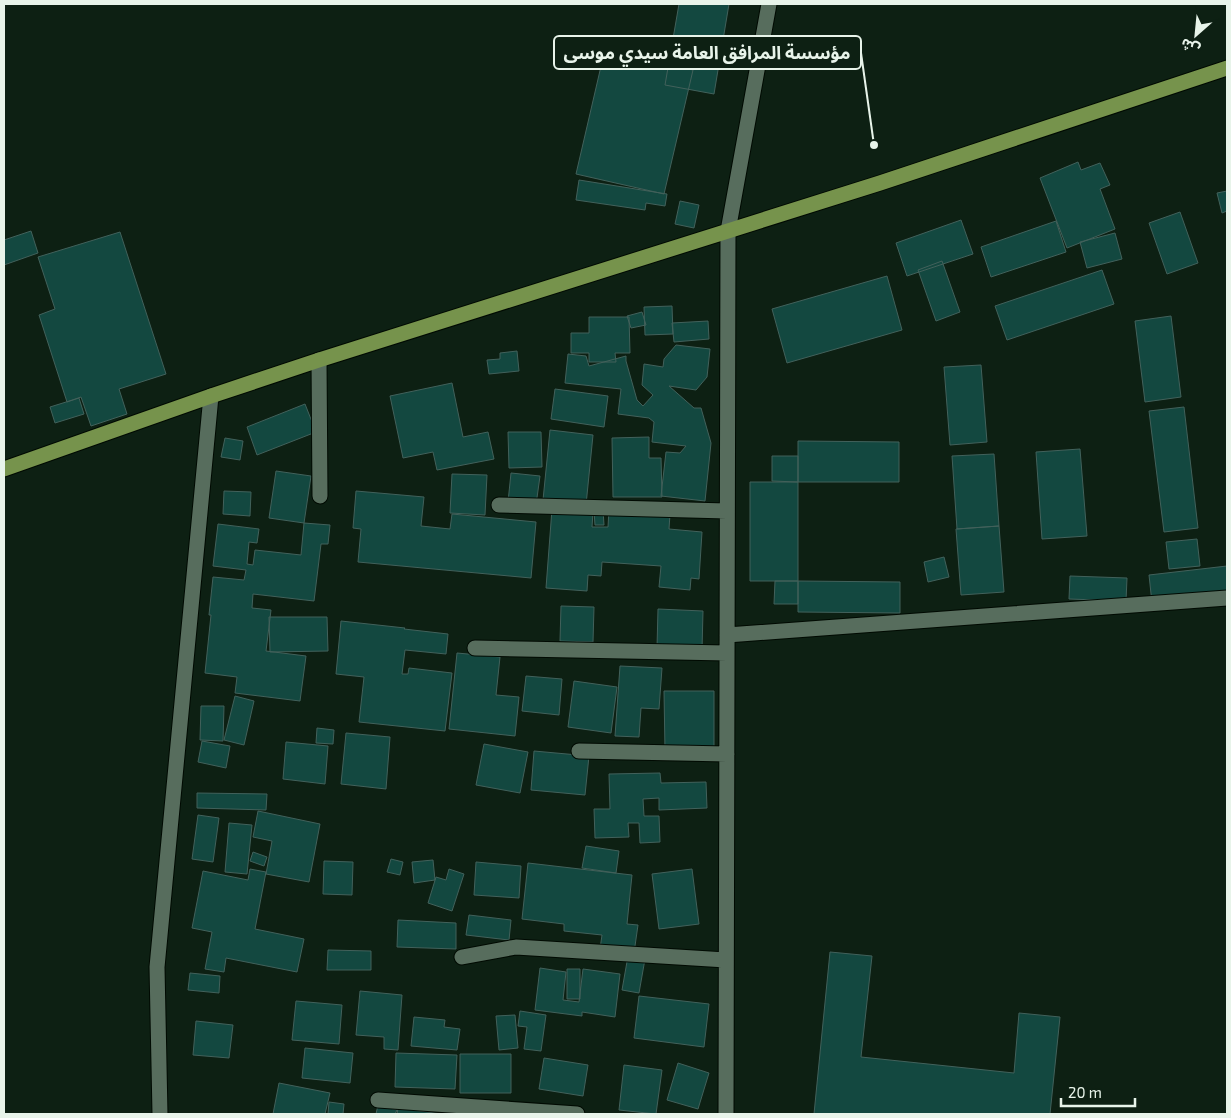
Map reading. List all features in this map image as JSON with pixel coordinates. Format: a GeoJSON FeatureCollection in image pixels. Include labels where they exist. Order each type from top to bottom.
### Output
{"type":"FeatureCollection","features":[{"type":"Feature","properties":{"kind":"main road"},"geometry":{"type":"LineString","coordinates":[[4,469],[319,360],[880,184],[1227,68]]}},
{"type":"Feature","properties":{"kind":"street"},"geometry":{"type":"LineString","coordinates":[[726,1114],[728,231],[769,4]]}},
{"type":"Feature","properties":{"kind":"street"},"geometry":{"type":"LineString","coordinates":[[319,360],[320,496]]}},
{"type":"Feature","properties":{"kind":"street"},"geometry":{"type":"LineString","coordinates":[[160,1114],[157,967],[211,396]]}},
{"type":"Feature","properties":{"kind":"street"},"geometry":{"type":"LineString","coordinates":[[499,506],[727,511]]}},
{"type":"Feature","properties":{"kind":"street"},"geometry":{"type":"LineString","coordinates":[[727,635],[1227,598]]}},
{"type":"Feature","properties":{"kind":"street"},"geometry":{"type":"LineString","coordinates":[[475,648],[727,653]]}},
{"type":"Feature","properties":{"kind":"street"},"geometry":{"type":"LineString","coordinates":[[579,751],[727,754]]}},
{"type":"Feature","properties":{"kind":"street"},"geometry":{"type":"LineString","coordinates":[[462,957],[516,947],[726,960]]}},
{"type":"Feature","properties":{"kind":"street"},"geometry":{"type":"LineString","coordinates":[[378,1100],[577,1114]]}},
{"type":"Feature","properties":{"kind":"building"},"geometry":{"type":"Polygon","coordinates":[[[679,4],[729,4],[714,94],[665,85],[679,4]]]}},
{"type":"Feature","properties":{"kind":"building"},"geometry":{"type":"Polygon","coordinates":[[[605,49],[693,70],[664,194],[576,174],[605,49]]]}},
{"type":"Feature","properties":{"kind":"building"},"geometry":{"type":"Polygon","coordinates":[[[1078,162],[1081,170],[1100,163],[1110,185],[1100,189],[1115,229],[1067,248],[1040,178],[1078,162]]]}},
{"type":"Feature","properties":{"kind":"building"},"geometry":{"type":"Polygon","coordinates":[[[579,180],[667,194],[665,206],[646,203],[645,210],[576,200],[579,180]]]}},
{"type":"Feature","properties":{"kind":"building"},"geometry":{"type":"Polygon","coordinates":[[[1227,191],[1227,211],[1222,213],[1217,193],[1227,191]]]}},
{"type":"Feature","properties":{"kind":"building"},"geometry":{"type":"Polygon","coordinates":[[[680,201],[699,205],[694,228],[675,224],[680,201]]]}},
{"type":"Feature","properties":{"kind":"building"},"geometry":{"type":"Polygon","coordinates":[[[1180,212],[1198,263],[1167,274],[1149,223],[1180,212]]]}},
{"type":"Feature","properties":{"kind":"building"},"geometry":{"type":"Polygon","coordinates":[[[961,220],[973,254],[907,276],[896,243],[961,220]]]}},
{"type":"Feature","properties":{"kind":"building"},"geometry":{"type":"Polygon","coordinates":[[[1056,221],[1066,252],[991,277],[981,247],[1056,221]]]}},
{"type":"Feature","properties":{"kind":"building"},"geometry":{"type":"Polygon","coordinates":[[[31,231],[38,253],[4,265],[4,240],[31,231]]]}},
{"type":"Feature","properties":{"kind":"building"},"geometry":{"type":"Polygon","coordinates":[[[120,232],[166,374],[119,389],[127,414],[91,426],[81,397],[67,402],[39,315],[55,309],[38,257],[120,232]]]}},
{"type":"Feature","properties":{"kind":"building"},"geometry":{"type":"Polygon","coordinates":[[[1115,233],[1122,259],[1087,268],[1080,242],[1115,233]]]}},
{"type":"Feature","properties":{"kind":"building"},"geometry":{"type":"Polygon","coordinates":[[[942,261],[960,312],[936,321],[918,270],[942,261]]]}},
{"type":"Feature","properties":{"kind":"building"},"geometry":{"type":"Polygon","coordinates":[[[1102,270],[1114,304],[1007,340],[995,306],[1102,270]]]}},
{"type":"Feature","properties":{"kind":"building"},"geometry":{"type":"Polygon","coordinates":[[[887,276],[902,330],[787,363],[772,309],[887,276]]]}},
{"type":"Feature","properties":{"kind":"building"},"geometry":{"type":"Polygon","coordinates":[[[672,306],[673,334],[645,335],[644,307],[672,306]]]}},
{"type":"Feature","properties":{"kind":"building"},"geometry":{"type":"Polygon","coordinates":[[[642,312],[646,325],[631,328],[627,316],[642,312]]]}},
{"type":"Feature","properties":{"kind":"building"},"geometry":{"type":"Polygon","coordinates":[[[1171,316],[1181,397],[1145,402],[1135,321],[1171,316]]]}},
{"type":"Feature","properties":{"kind":"building"},"geometry":{"type":"Polygon","coordinates":[[[589,317],[629,317],[630,353],[615,353],[616,362],[589,362],[589,353],[571,353],[571,333],[589,333],[589,317]]]}},
{"type":"Feature","properties":{"kind":"building"},"geometry":{"type":"Polygon","coordinates":[[[708,321],[709,339],[674,342],[672,323],[708,321]]]}},
{"type":"Feature","properties":{"kind":"building"},"geometry":{"type":"Polygon","coordinates":[[[676,345],[710,349],[707,377],[696,390],[669,386],[694,408],[701,408],[711,443],[705,501],[661,496],[666,452],[680,453],[686,446],[652,442],[654,422],[649,418],[618,414],[621,389],[565,383],[568,354],[586,356],[589,366],[626,356],[637,400],[643,406],[653,395],[642,385],[644,364],[663,367],[664,359],[676,345]]]}},
{"type":"Feature","properties":{"kind":"building"},"geometry":{"type":"Polygon","coordinates":[[[517,351],[519,371],[489,374],[487,360],[500,359],[500,353],[517,351]]]}},
{"type":"Feature","properties":{"kind":"building"},"geometry":{"type":"Polygon","coordinates":[[[981,365],[987,442],[950,445],[944,367],[981,365]]]}},
{"type":"Feature","properties":{"kind":"building"},"geometry":{"type":"Polygon","coordinates":[[[452,383],[463,437],[488,432],[494,459],[437,470],[433,452],[403,458],[390,396],[452,383]]]}},
{"type":"Feature","properties":{"kind":"building"},"geometry":{"type":"Polygon","coordinates":[[[555,389],[608,396],[604,427],[551,419],[555,389]]]}},
{"type":"Feature","properties":{"kind":"building"},"geometry":{"type":"Polygon","coordinates":[[[79,398],[84,414],[55,423],[50,407],[79,398]]]}},
{"type":"Feature","properties":{"kind":"building"},"geometry":{"type":"Polygon","coordinates":[[[305,404],[316,432],[257,455],[247,427],[305,404]]]}},
{"type":"Feature","properties":{"kind":"building"},"geometry":{"type":"Polygon","coordinates":[[[1184,407],[1198,528],[1164,532],[1149,411],[1184,407]]]}},
{"type":"Feature","properties":{"kind":"building"},"geometry":{"type":"Polygon","coordinates":[[[550,430],[593,435],[586,505],[543,500],[550,430]]]}},
{"type":"Feature","properties":{"kind":"building"},"geometry":{"type":"Polygon","coordinates":[[[508,432],[541,432],[542,467],[509,468],[508,432]]]}},
{"type":"Feature","properties":{"kind":"building"},"geometry":{"type":"Polygon","coordinates":[[[649,437],[649,458],[661,458],[662,497],[613,497],[612,438],[649,437]]]}},
{"type":"Feature","properties":{"kind":"building"},"geometry":{"type":"Polygon","coordinates":[[[225,438],[243,441],[240,460],[221,457],[225,438]]]}},
{"type":"Feature","properties":{"kind":"building"},"geometry":{"type":"Polygon","coordinates":[[[798,441],[899,442],[899,482],[798,482],[798,441]]]}},
{"type":"Feature","properties":{"kind":"building"},"geometry":{"type":"Polygon","coordinates":[[[1080,449],[1087,536],[1042,539],[1036,452],[1080,449]]]}},
{"type":"Feature","properties":{"kind":"building"},"geometry":{"type":"Polygon","coordinates":[[[994,454],[999,526],[957,529],[952,456],[994,454]]]}},
{"type":"Feature","properties":{"kind":"building"},"geometry":{"type":"Polygon","coordinates":[[[772,456],[798,456],[798,482],[772,481],[772,456]]]}},
{"type":"Feature","properties":{"kind":"building"},"geometry":{"type":"Polygon","coordinates":[[[276,471],[311,476],[304,523],[269,518],[276,471]]]}},
{"type":"Feature","properties":{"kind":"building"},"geometry":{"type":"Polygon","coordinates":[[[511,473],[540,476],[536,505],[508,502],[511,473]]]}},
{"type":"Feature","properties":{"kind":"building"},"geometry":{"type":"Polygon","coordinates":[[[452,474],[487,475],[485,515],[450,513],[452,474]]]}},
{"type":"Feature","properties":{"kind":"building"},"geometry":{"type":"Polygon","coordinates":[[[750,482],[798,482],[798,581],[750,581],[750,482]]]}},
{"type":"Feature","properties":{"kind":"building"},"geometry":{"type":"Polygon","coordinates":[[[224,491],[251,492],[250,516],[223,514],[224,491]]]}},
{"type":"Feature","properties":{"kind":"building"},"geometry":{"type":"Polygon","coordinates":[[[356,491],[424,497],[421,526],[450,529],[452,514],[536,522],[531,578],[358,562],[361,529],[353,528],[356,491]]]}},
{"type":"Feature","properties":{"kind":"building"},"geometry":{"type":"Polygon","coordinates":[[[552,509],[593,512],[592,527],[608,527],[609,509],[670,514],[669,529],[702,532],[699,579],[691,578],[690,590],[659,587],[661,566],[602,562],[601,576],[588,575],[587,591],[546,588],[552,509]]]}},
{"type":"Feature","properties":{"kind":"building"},"geometry":{"type":"Polygon","coordinates":[[[603,510],[604,525],[595,525],[594,511],[603,510]]]}},
{"type":"Feature","properties":{"kind":"building"},"geometry":{"type":"Polygon","coordinates":[[[304,523],[330,525],[328,544],[321,544],[314,601],[253,594],[252,608],[271,610],[266,651],[306,656],[300,701],[235,693],[237,677],[205,673],[213,577],[244,580],[246,570],[213,566],[218,524],[259,529],[257,543],[249,542],[247,564],[253,565],[255,550],[301,555],[304,523]]]}},
{"type":"Feature","properties":{"kind":"building"},"geometry":{"type":"Polygon","coordinates":[[[999,526],[1004,592],[961,595],[956,529],[999,526]]]}},
{"type":"Feature","properties":{"kind":"building"},"geometry":{"type":"Polygon","coordinates":[[[1197,539],[1200,566],[1169,569],[1166,542],[1197,539]]]}},
{"type":"Feature","properties":{"kind":"building"},"geometry":{"type":"Polygon","coordinates":[[[944,557],[949,577],[928,582],[924,562],[944,557]]]}},
{"type":"Feature","properties":{"kind":"building"},"geometry":{"type":"Polygon","coordinates":[[[1227,566],[1227,594],[1152,603],[1149,575],[1227,566]]]}},
{"type":"Feature","properties":{"kind":"building"},"geometry":{"type":"Polygon","coordinates":[[[1070,576],[1127,578],[1126,601],[1069,599],[1070,576]]]}},
{"type":"Feature","properties":{"kind":"building"},"geometry":{"type":"Polygon","coordinates":[[[775,581],[798,581],[798,604],[774,604],[775,581]]]}},
{"type":"Feature","properties":{"kind":"building"},"geometry":{"type":"Polygon","coordinates":[[[798,581],[900,582],[900,613],[798,612],[798,581]]]}},
{"type":"Feature","properties":{"kind":"building"},"geometry":{"type":"Polygon","coordinates":[[[561,606],[594,607],[593,642],[560,641],[561,606]]]}},
{"type":"Feature","properties":{"kind":"building"},"geometry":{"type":"Polygon","coordinates":[[[658,609],[703,611],[702,650],[657,648],[658,609]]]}},
{"type":"Feature","properties":{"kind":"building"},"geometry":{"type":"Polygon","coordinates":[[[269,617],[327,617],[328,651],[270,652],[269,617]]]}},
{"type":"Feature","properties":{"kind":"building"},"geometry":{"type":"Polygon","coordinates":[[[341,621],[448,634],[446,654],[405,650],[402,674],[408,674],[409,668],[452,673],[445,731],[359,722],[364,677],[336,674],[341,621]]]}},
{"type":"Feature","properties":{"kind":"building"},"geometry":{"type":"Polygon","coordinates":[[[457,653],[500,657],[496,695],[519,697],[515,736],[449,729],[457,653]]]}},
{"type":"Feature","properties":{"kind":"building"},"geometry":{"type":"Polygon","coordinates":[[[620,666],[662,668],[659,709],[641,708],[639,737],[615,736],[620,666]]]}},
{"type":"Feature","properties":{"kind":"building"},"geometry":{"type":"Polygon","coordinates":[[[526,676],[562,679],[559,715],[522,711],[526,676]]]}},
{"type":"Feature","properties":{"kind":"building"},"geometry":{"type":"Polygon","coordinates":[[[574,681],[617,687],[611,733],[568,727],[574,681]]]}},
{"type":"Feature","properties":{"kind":"building"},"geometry":{"type":"Polygon","coordinates":[[[664,691],[714,691],[714,751],[665,751],[664,691]]]}},
{"type":"Feature","properties":{"kind":"building"},"geometry":{"type":"Polygon","coordinates":[[[235,696],[254,701],[244,745],[224,740],[235,696]]]}},
{"type":"Feature","properties":{"kind":"building"},"geometry":{"type":"Polygon","coordinates":[[[201,706],[224,706],[223,741],[200,740],[201,706]]]}},
{"type":"Feature","properties":{"kind":"building"},"geometry":{"type":"Polygon","coordinates":[[[317,728],[334,730],[333,744],[316,743],[317,728]]]}},
{"type":"Feature","properties":{"kind":"building"},"geometry":{"type":"Polygon","coordinates":[[[346,733],[390,737],[386,789],[341,784],[346,733]]]}},
{"type":"Feature","properties":{"kind":"building"},"geometry":{"type":"Polygon","coordinates":[[[202,741],[230,746],[226,768],[198,762],[202,741]]]}},
{"type":"Feature","properties":{"kind":"building"},"geometry":{"type":"Polygon","coordinates":[[[286,742],[328,746],[325,784],[283,779],[286,742]]]}},
{"type":"Feature","properties":{"kind":"building"},"geometry":{"type":"Polygon","coordinates":[[[484,744],[528,752],[520,793],[476,785],[484,744]]]}},
{"type":"Feature","properties":{"kind":"building"},"geometry":{"type":"Polygon","coordinates":[[[534,751],[589,756],[585,795],[531,790],[534,751]]]}},
{"type":"Feature","properties":{"kind":"building"},"geometry":{"type":"Polygon","coordinates":[[[660,773],[661,783],[706,782],[707,808],[659,810],[659,798],[643,799],[644,816],[659,816],[660,842],[640,843],[639,823],[628,823],[629,837],[595,838],[594,809],[610,809],[609,774],[660,773]]]}},
{"type":"Feature","properties":{"kind":"building"},"geometry":{"type":"Polygon","coordinates":[[[197,793],[267,794],[266,810],[197,808],[197,793]]]}},
{"type":"Feature","properties":{"kind":"building"},"geometry":{"type":"Polygon","coordinates":[[[258,811],[320,824],[309,882],[266,874],[272,841],[253,837],[258,811]]]}},
{"type":"Feature","properties":{"kind":"building"},"geometry":{"type":"Polygon","coordinates":[[[198,815],[219,818],[213,862],[192,859],[198,815]]]}},
{"type":"Feature","properties":{"kind":"building"},"geometry":{"type":"Polygon","coordinates":[[[229,823],[252,825],[247,874],[225,872],[229,823]]]}},
{"type":"Feature","properties":{"kind":"building"},"geometry":{"type":"Polygon","coordinates":[[[586,846],[619,851],[616,873],[582,868],[586,846]]]}},
{"type":"Feature","properties":{"kind":"building"},"geometry":{"type":"Polygon","coordinates":[[[253,852],[267,857],[264,866],[250,861],[253,852]]]}},
{"type":"Feature","properties":{"kind":"building"},"geometry":{"type":"Polygon","coordinates":[[[391,859],[403,862],[400,875],[387,872],[391,859]]]}},
{"type":"Feature","properties":{"kind":"building"},"geometry":{"type":"Polygon","coordinates":[[[433,860],[435,880],[414,883],[412,862],[433,860]]]}},
{"type":"Feature","properties":{"kind":"building"},"geometry":{"type":"Polygon","coordinates":[[[324,861],[353,862],[352,895],[323,894],[324,861]]]}},
{"type":"Feature","properties":{"kind":"building"},"geometry":{"type":"Polygon","coordinates":[[[476,862],[521,866],[519,898],[474,895],[476,862]]]}},
{"type":"Feature","properties":{"kind":"building"},"geometry":{"type":"Polygon","coordinates":[[[528,863],[632,875],[627,924],[638,925],[634,953],[600,949],[602,935],[564,931],[564,924],[522,919],[528,863]]]}},
{"type":"Feature","properties":{"kind":"building"},"geometry":{"type":"Polygon","coordinates":[[[250,869],[266,872],[255,929],[304,939],[297,972],[226,958],[224,972],[205,969],[212,932],[192,928],[203,871],[248,880],[250,869]]]}},
{"type":"Feature","properties":{"kind":"building"},"geometry":{"type":"Polygon","coordinates":[[[449,869],[464,874],[452,911],[428,903],[436,877],[446,880],[449,869]]]}},
{"type":"Feature","properties":{"kind":"building"},"geometry":{"type":"Polygon","coordinates":[[[692,869],[699,924],[659,929],[652,874],[692,869]]]}},
{"type":"Feature","properties":{"kind":"building"},"geometry":{"type":"Polygon","coordinates":[[[469,915],[511,920],[509,940],[466,935],[469,915]]]}},
{"type":"Feature","properties":{"kind":"building"},"geometry":{"type":"Polygon","coordinates":[[[398,920],[456,923],[456,949],[397,947],[398,920]]]}},
{"type":"Feature","properties":{"kind":"building"},"geometry":{"type":"Polygon","coordinates":[[[328,950],[371,951],[371,970],[327,970],[328,950]]]}},
{"type":"Feature","properties":{"kind":"building"},"geometry":{"type":"Polygon","coordinates":[[[830,952],[872,956],[861,1057],[1014,1073],[1019,1013],[1060,1017],[1050,1114],[814,1114],[830,952]]]}},
{"type":"Feature","properties":{"kind":"building"},"geometry":{"type":"Polygon","coordinates":[[[628,956],[645,959],[639,993],[622,990],[628,956]]]}},
{"type":"Feature","properties":{"kind":"building"},"geometry":{"type":"Polygon","coordinates":[[[540,968],[566,972],[563,1000],[579,1002],[583,969],[620,974],[615,1017],[582,1012],[582,1016],[535,1010],[540,968]]]}},
{"type":"Feature","properties":{"kind":"building"},"geometry":{"type":"Polygon","coordinates":[[[567,969],[580,969],[580,999],[567,999],[567,969]]]}},
{"type":"Feature","properties":{"kind":"building"},"geometry":{"type":"Polygon","coordinates":[[[190,973],[220,976],[219,993],[188,990],[190,973]]]}},
{"type":"Feature","properties":{"kind":"building"},"geometry":{"type":"Polygon","coordinates":[[[360,991],[402,995],[398,1050],[384,1049],[384,1037],[356,1035],[360,991]]]}},
{"type":"Feature","properties":{"kind":"building"},"geometry":{"type":"Polygon","coordinates":[[[639,996],[709,1004],[704,1047],[634,1038],[639,996]]]}},
{"type":"Feature","properties":{"kind":"building"},"geometry":{"type":"Polygon","coordinates":[[[296,1001],[342,1005],[339,1044],[292,1040],[296,1001]]]}},
{"type":"Feature","properties":{"kind":"building"},"geometry":{"type":"Polygon","coordinates":[[[520,1011],[546,1015],[541,1051],[524,1049],[527,1027],[518,1026],[520,1011]]]}},
{"type":"Feature","properties":{"kind":"building"},"geometry":{"type":"Polygon","coordinates":[[[515,1015],[518,1048],[499,1050],[496,1016],[515,1015]]]}},
{"type":"Feature","properties":{"kind":"building"},"geometry":{"type":"Polygon","coordinates":[[[414,1017],[445,1020],[444,1027],[460,1029],[457,1050],[411,1046],[414,1017]]]}},
{"type":"Feature","properties":{"kind":"building"},"geometry":{"type":"Polygon","coordinates":[[[196,1021],[233,1025],[229,1058],[193,1055],[196,1021]]]}},
{"type":"Feature","properties":{"kind":"building"},"geometry":{"type":"Polygon","coordinates":[[[305,1048],[353,1053],[350,1083],[302,1078],[305,1048]]]}},
{"type":"Feature","properties":{"kind":"building"},"geometry":{"type":"Polygon","coordinates":[[[396,1053],[457,1055],[455,1089],[395,1087],[396,1053]]]}},
{"type":"Feature","properties":{"kind":"building"},"geometry":{"type":"Polygon","coordinates":[[[460,1054],[511,1054],[511,1093],[460,1093],[460,1054]]]}},
{"type":"Feature","properties":{"kind":"building"},"geometry":{"type":"Polygon","coordinates":[[[544,1058],[588,1065],[583,1096],[539,1089],[544,1058]]]}},
{"type":"Feature","properties":{"kind":"building"},"geometry":{"type":"Polygon","coordinates":[[[678,1063],[709,1073],[698,1109],[667,1100],[678,1063]]]}},
{"type":"Feature","properties":{"kind":"building"},"geometry":{"type":"Polygon","coordinates":[[[624,1065],[662,1070],[656,1114],[619,1110],[624,1065]]]}},
{"type":"Feature","properties":{"kind":"building"},"geometry":{"type":"Polygon","coordinates":[[[279,1083],[330,1093],[325,1114],[273,1114],[279,1083]]]}},
{"type":"Feature","properties":{"kind":"building"},"geometry":{"type":"Polygon","coordinates":[[[329,1102],[344,1104],[343,1114],[328,1114],[329,1102]]]}},
{"type":"Feature","properties":{"kind":"building"},"geometry":{"type":"Polygon","coordinates":[[[378,1105],[397,1110],[395,1114],[376,1114],[378,1105]]]}},
{"type":"Feature","properties":{"kind":"building"},"geometry":{"type":"Polygon","coordinates":[[[443,1105],[454,1107],[453,1114],[442,1114],[443,1105]]]}},
{"type":"Feature","properties":{"kind":"building"},"geometry":{"type":"Polygon","coordinates":[[[398,1108],[442,1114],[397,1114],[398,1108]]]}},
{"type":"Feature","properties":{"kind":"place","name":"مؤسسة المرافق العامة سيدي موسى"},"geometry":{"type":"Point","coordinates":[874,145]}}]}
